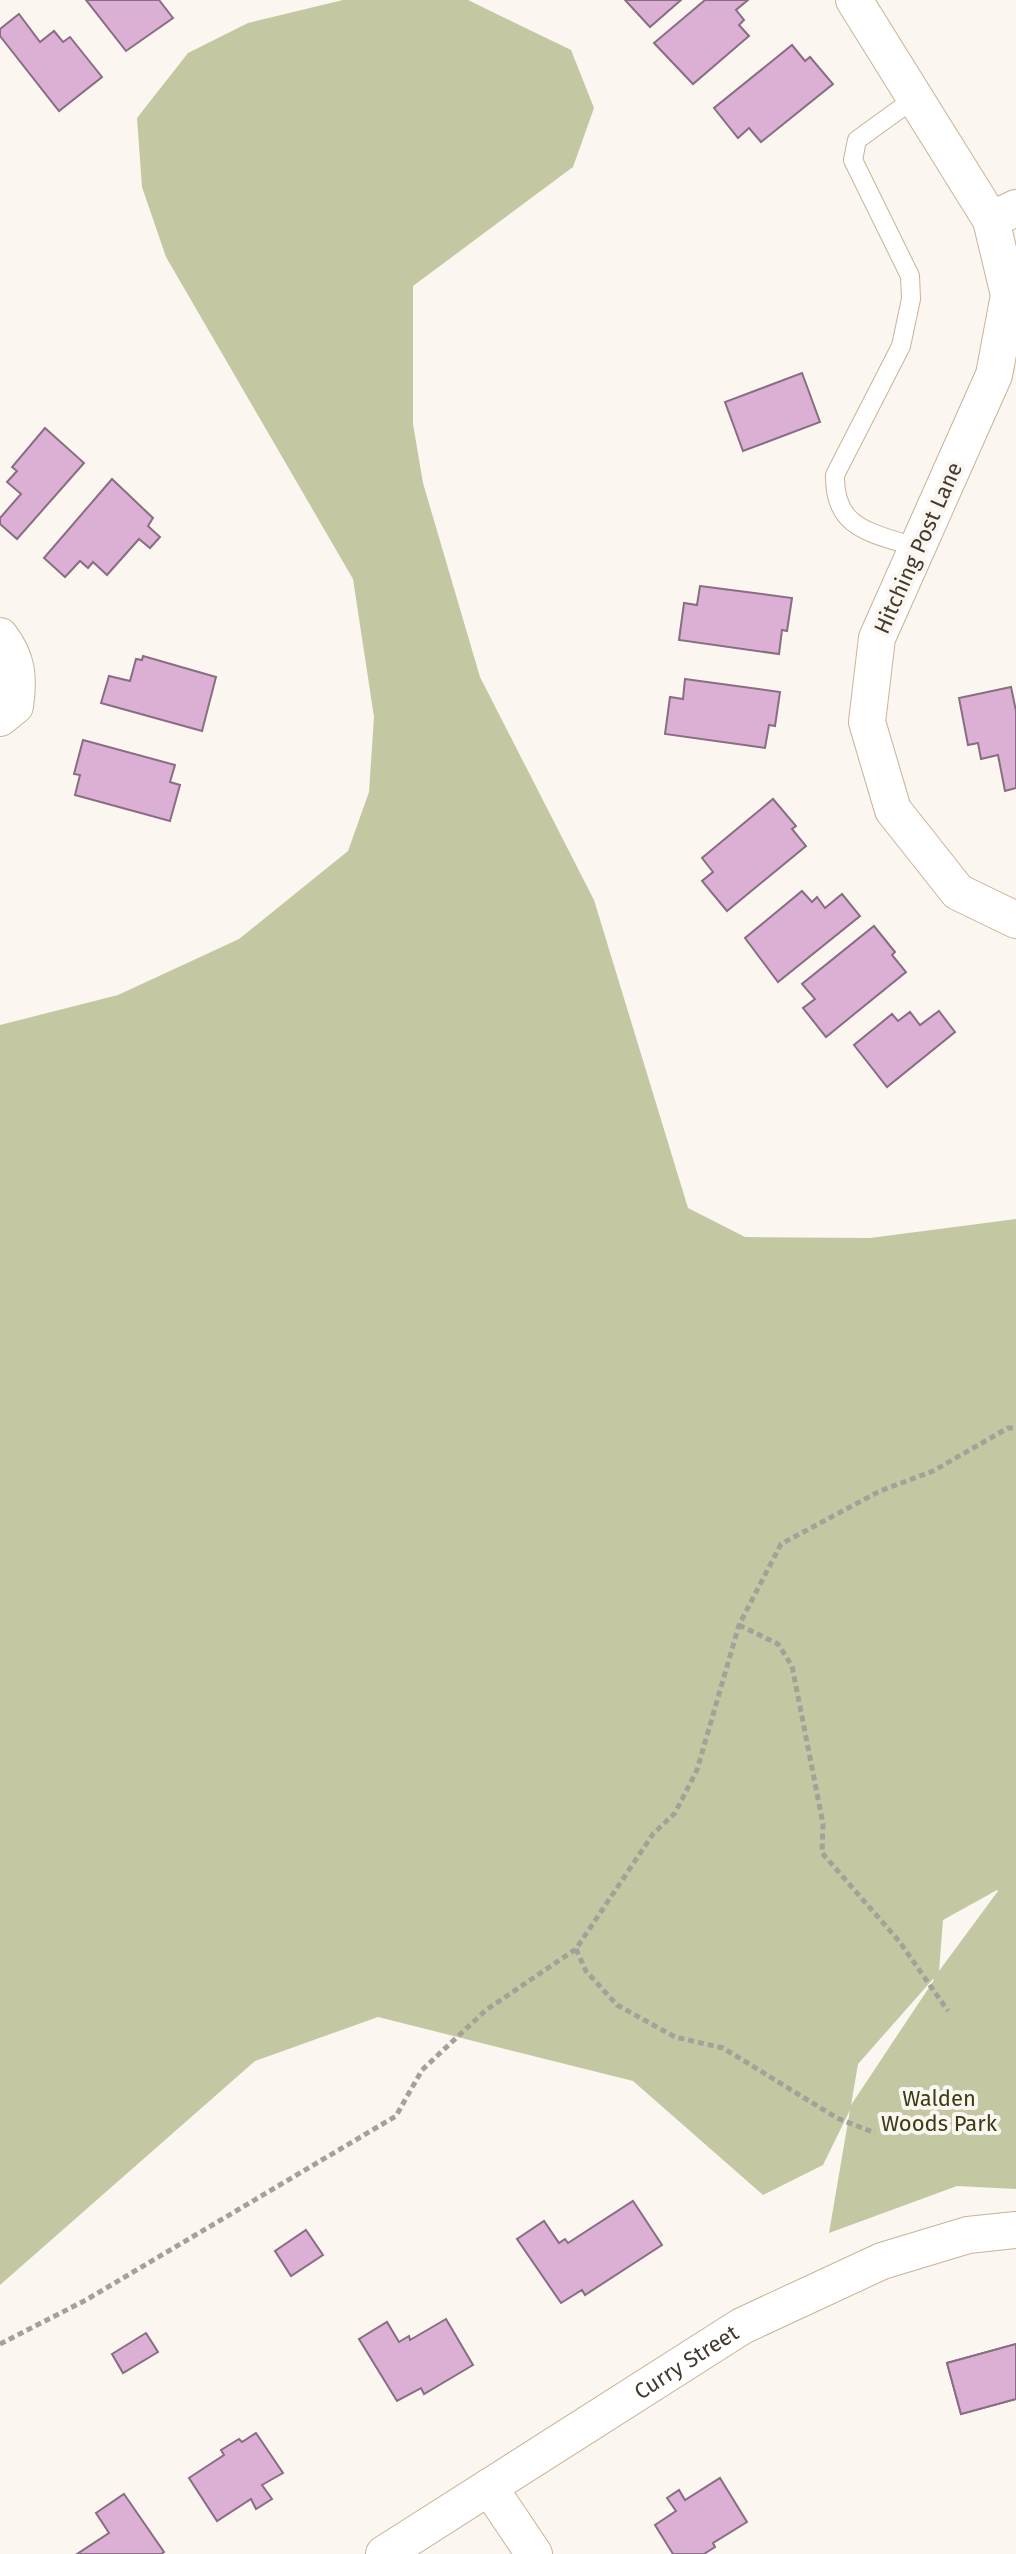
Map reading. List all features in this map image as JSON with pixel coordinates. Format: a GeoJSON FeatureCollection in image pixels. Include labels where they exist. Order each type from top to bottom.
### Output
{"type":"FeatureCollection","features":[{"type":"Feature","properties":{"kind":"street","name":"Hitching Post Lane"},"geometry":{"type":"LineString","coordinates":[[854,0],[915,98],[1004,214],[1009,295],[994,375],[877,638],[867,722],[893,810],[958,892],[1016,920]]}},
{"type":"Feature","properties":{"kind":"street"},"geometry":{"type":"LineString","coordinates":[[0,636],[19,678],[15,706],[0,718]]}},
{"type":"Feature","properties":{"kind":"street","name":"Curry Street"},"geometry":{"type":"LineString","coordinates":[[384,2554],[742,2326],[882,2261],[968,2235],[1016,2230]]}},
{"type":"Feature","properties":{"kind":"street"},"geometry":{"type":"LineString","coordinates":[[489,2487],[534,2554]]}},
{"type":"Feature","properties":{"kind":"lane"},"geometry":{"type":"LineString","coordinates":[[915,98],[857,140],[853,160],[910,276],[911,299],[901,346],[835,475],[834,496],[845,517],[862,529],[917,548]]}},
{"type":"Feature","properties":{"kind":"path"},"geometry":{"type":"LineString","coordinates":[[0,2344],[86,2300],[396,2116],[422,2070],[476,2020],[576,1949],[653,1834],[675,1813],[697,1770],[739,1625],[781,1544],[880,1491],[933,1471],[1008,1428],[1016,1428]]}},
{"type":"Feature","properties":{"kind":"path"},"geometry":{"type":"LineString","coordinates":[[739,1625],[778,1644],[792,1666],[823,1824],[822,1853],[899,1941],[948,2011]]}},
{"type":"Feature","properties":{"kind":"path"},"geometry":{"type":"LineString","coordinates":[[576,1949],[586,1971],[617,2005],[675,2037],[723,2048],[837,2118],[875,2133]]}},
{"type":"Feature","properties":{"kind":"green space","name":"Walden Woods Park"},"geometry":{"type":"Polygon","coordinates":[[[343,0],[468,0],[571,50],[594,108],[573,167],[413,286],[413,424],[423,483],[480,677],[594,900],[688,1208],[745,1237],[870,1238],[1016,1219],[1016,2189],[957,2186],[829,2233],[850,2110],[823,2165],[763,2195],[633,2081],[378,2017],[255,2061],[0,2285],[0,1025],[118,995],[239,939],[348,851],[369,792],[374,717],[353,579],[166,257],[142,187],[137,118],[188,53],[248,23],[343,0]],[[998,1891],[943,1920],[939,1971],[998,1891]],[[934,1980],[858,2064],[851,2105],[934,1980]]]}},
{"type":"Feature","properties":{"kind":"building"},"geometry":{"type":"Polygon","coordinates":[[[86,0],[159,0],[173,18],[126,51],[86,0]]]}},
{"type":"Feature","properties":{"kind":"building"},"geometry":{"type":"Polygon","coordinates":[[[625,0],[681,0],[650,27],[625,0]]]}},
{"type":"Feature","properties":{"kind":"building"},"geometry":{"type":"Polygon","coordinates":[[[705,0],[748,0],[736,10],[744,20],[739,25],[749,36],[693,84],[654,43],[705,0]]]}},
{"type":"Feature","properties":{"kind":"building"},"geometry":{"type":"Polygon","coordinates":[[[19,14],[40,42],[54,31],[63,42],[70,37],[102,77],[59,111],[0,36],[0,29],[19,14]]]}},
{"type":"Feature","properties":{"kind":"building"},"geometry":{"type":"Polygon","coordinates":[[[792,45],[805,61],[810,57],[833,84],[761,142],[749,128],[738,138],[714,108],[792,45]]]}},
{"type":"Feature","properties":{"kind":"building"},"geometry":{"type":"Polygon","coordinates":[[[802,373],[820,422],[743,451],[725,402],[802,373]]]}},
{"type":"Feature","properties":{"kind":"building"},"geometry":{"type":"Polygon","coordinates":[[[45,428],[84,463],[17,539],[0,524],[0,518],[21,494],[7,482],[17,471],[12,467],[45,428]]]}},
{"type":"Feature","properties":{"kind":"building"},"geometry":{"type":"Polygon","coordinates":[[[112,479],[153,518],[148,526],[160,537],[150,548],[139,539],[107,575],[93,562],[88,568],[80,561],[65,577],[44,558],[112,479]]]}},
{"type":"Feature","properties":{"kind":"building"},"geometry":{"type":"Polygon","coordinates":[[[700,586],[792,598],[787,631],[782,630],[779,654],[679,640],[684,603],[697,605],[700,586]]]}},
{"type":"Feature","properties":{"kind":"building"},"geometry":{"type":"Polygon","coordinates":[[[143,656],[216,677],[202,731],[101,703],[109,676],[130,681],[136,659],[142,660],[143,656]]]}},
{"type":"Feature","properties":{"kind":"building"},"geometry":{"type":"Polygon","coordinates":[[[685,679],[780,692],[775,726],[769,725],[765,748],[665,734],[670,697],[683,699],[685,679]]]}},
{"type":"Feature","properties":{"kind":"building"},"geometry":{"type":"Polygon","coordinates":[[[1011,687],[1016,711],[1016,788],[1005,791],[998,755],[981,759],[978,743],[968,745],[959,698],[1011,687]]]}},
{"type":"Feature","properties":{"kind":"building"},"geometry":{"type":"Polygon","coordinates":[[[83,740],[175,765],[170,782],[180,785],[170,821],[75,795],[80,775],[74,774],[83,740]]]}},
{"type":"Feature","properties":{"kind":"building"},"geometry":{"type":"Polygon","coordinates":[[[773,799],[796,826],[792,829],[806,846],[727,911],[702,881],[713,872],[702,858],[773,799]]]}},
{"type":"Feature","properties":{"kind":"building"},"geometry":{"type":"Polygon","coordinates":[[[802,891],[812,902],[817,897],[825,908],[842,894],[860,916],[778,982],[745,938],[802,891]]]}},
{"type":"Feature","properties":{"kind":"building"},"geometry":{"type":"Polygon","coordinates":[[[874,926],[906,972],[826,1037],[803,1008],[815,999],[802,984],[874,926]]]}},
{"type":"Feature","properties":{"kind":"building"},"geometry":{"type":"Polygon","coordinates":[[[939,1011],[955,1032],[887,1087],[854,1045],[892,1014],[898,1021],[910,1012],[920,1025],[939,1011]]]}},
{"type":"Feature","properties":{"kind":"building"},"geometry":{"type":"Polygon","coordinates":[[[633,2201],[662,2245],[585,2295],[582,2290],[561,2303],[517,2239],[544,2221],[559,2243],[565,2239],[568,2243],[633,2201]]]}},
{"type":"Feature","properties":{"kind":"building"},"geometry":{"type":"Polygon","coordinates":[[[306,2230],[323,2255],[291,2276],[275,2251],[306,2230]]]}},
{"type":"Feature","properties":{"kind":"building"},"geometry":{"type":"Polygon","coordinates":[[[446,2319],[473,2365],[424,2394],[421,2388],[397,2401],[359,2339],[387,2322],[399,2342],[409,2336],[410,2340],[446,2319]]]}},
{"type":"Feature","properties":{"kind":"building"},"geometry":{"type":"Polygon","coordinates":[[[146,2333],[158,2352],[123,2373],[112,2354],[146,2333]]]}},
{"type":"Feature","properties":{"kind":"building"},"geometry":{"type":"Polygon","coordinates":[[[1016,2344],[1016,2399],[961,2414],[947,2363],[1016,2344]]]}},
{"type":"Feature","properties":{"kind":"building"},"geometry":{"type":"Polygon","coordinates":[[[1016,2344],[1016,2399],[961,2414],[947,2363],[1016,2344]]]}},
{"type":"Feature","properties":{"kind":"building"},"geometry":{"type":"Polygon","coordinates":[[[256,2433],[283,2473],[262,2485],[272,2499],[256,2509],[251,2499],[217,2521],[189,2478],[224,2455],[221,2450],[256,2433]]]}},
{"type":"Feature","properties":{"kind":"building"},"geometry":{"type":"Polygon","coordinates":[[[720,2478],[747,2522],[713,2543],[715,2547],[704,2554],[673,2554],[655,2525],[676,2511],[667,2498],[679,2490],[685,2500],[720,2478]]]}},
{"type":"Feature","properties":{"kind":"building"},"geometry":{"type":"Polygon","coordinates":[[[124,2494],[164,2552],[77,2554],[109,2533],[96,2513],[124,2494]]]}}]}
